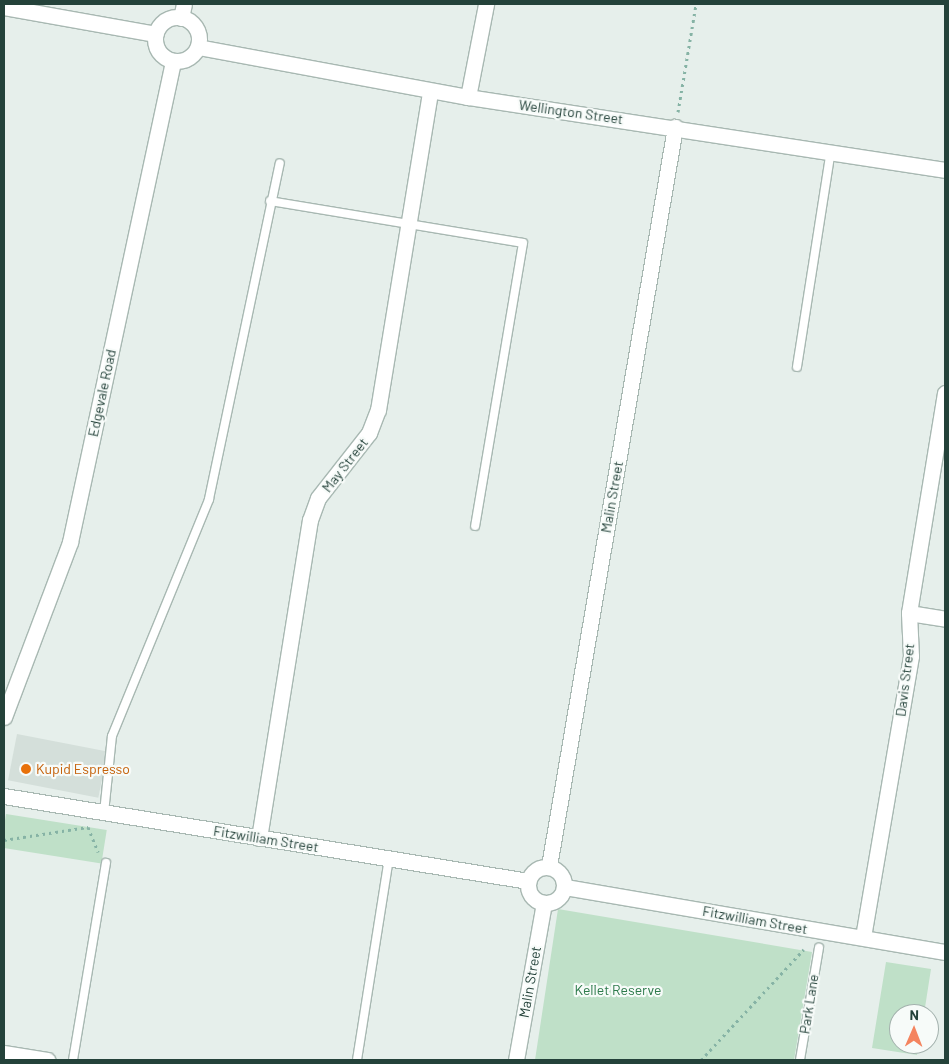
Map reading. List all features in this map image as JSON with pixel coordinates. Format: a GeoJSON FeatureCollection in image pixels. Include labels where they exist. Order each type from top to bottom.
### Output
{"type":"FeatureCollection","features":[{"type":"Feature","properties":{"kind":"street"},"geometry":{"type":"LineString","coordinates":[[468,97],[486,4]]}},
{"type":"Feature","properties":{"kind":"street"},"geometry":{"type":"LineString","coordinates":[[4,7],[156,34]]}},
{"type":"Feature","properties":{"kind":"street"},"geometry":{"type":"LineString","coordinates":[[183,11],[194,25],[198,47],[186,59],[173,60],[158,49],[156,34],[169,19],[183,11]]}},
{"type":"Feature","properties":{"kind":"street","name":"Wellington Street"},"geometry":{"type":"LineString","coordinates":[[198,47],[430,91],[675,127],[945,170]]}},
{"type":"Feature","properties":{"kind":"street","name":"Edgevale Road"},"geometry":{"type":"LineString","coordinates":[[4,717],[70,542],[173,60]]}},
{"type":"Feature","properties":{"kind":"street","name":"May Street"},"geometry":{"type":"LineString","coordinates":[[259,838],[310,520],[318,498],[370,433],[378,410],[430,91]]}},
{"type":"Feature","properties":{"kind":"street","name":"Malin Street"},"geometry":{"type":"LineString","coordinates":[[549,866],[675,127]]}},
{"type":"Feature","properties":{"kind":"street","name":"Davis Street"},"geometry":{"type":"LineString","coordinates":[[863,937],[910,656],[909,613],[945,392]]}},
{"type":"Feature","properties":{"kind":"street"},"geometry":{"type":"LineString","coordinates":[[909,613],[945,619]]}},
{"type":"Feature","properties":{"kind":"street","name":"Fitzwilliam Street"},"geometry":{"type":"LineString","coordinates":[[4,796],[528,881]]}},
{"type":"Feature","properties":{"kind":"street"},"geometry":{"type":"LineString","coordinates":[[549,866],[560,872],[565,887],[560,898],[544,903],[532,897],[528,881],[535,870],[549,866]]}},
{"type":"Feature","properties":{"kind":"street","name":"Fitzwilliam Street"},"geometry":{"type":"LineString","coordinates":[[565,887],[945,952]]}},
{"type":"Feature","properties":{"kind":"street","name":"Malin Street"},"geometry":{"type":"LineString","coordinates":[[516,1060],[544,903]]}},
{"type":"Feature","properties":{"kind":"street"},"geometry":{"type":"LineString","coordinates":[[4,1053],[46,1060]]}},
{"type":"Feature","properties":{"kind":"lane"},"geometry":{"type":"LineString","coordinates":[[797,367],[831,151]]}},
{"type":"Feature","properties":{"kind":"lane"},"geometry":{"type":"LineString","coordinates":[[104,813],[112,736],[209,499],[270,201],[280,163]]}},
{"type":"Feature","properties":{"kind":"lane"},"geometry":{"type":"LineString","coordinates":[[270,201],[523,243],[475,526]]}},
{"type":"Feature","properties":{"kind":"lane"},"geometry":{"type":"LineString","coordinates":[[357,1060],[389,859]]}},
{"type":"Feature","properties":{"kind":"lane"},"geometry":{"type":"LineString","coordinates":[[73,1060],[106,863]]}},
{"type":"Feature","properties":{"kind":"lane","name":"Park Lane"},"geometry":{"type":"LineString","coordinates":[[800,1060],[818,948]]}},
{"type":"Feature","properties":{"kind":"path"},"geometry":{"type":"LineString","coordinates":[[675,127],[696,4]]}},
{"type":"Feature","properties":{"kind":"path"},"geometry":{"type":"LineString","coordinates":[[4,840],[88,827],[106,863]]}},
{"type":"Feature","properties":{"kind":"path"},"geometry":{"type":"LineString","coordinates":[[701,1060],[807,946]]}},
{"type":"Feature","properties":{"kind":"shaded area"},"geometry":{"type":"Polygon","coordinates":[[[17,734],[107,752],[98,798],[8,780],[17,734]]]}},
{"type":"Feature","properties":{"kind":"green space"},"geometry":{"type":"Polygon","coordinates":[[[6,814],[107,830],[101,864],[4,848],[6,814]]]}},
{"type":"Feature","properties":{"kind":"green space","name":"Kellet Reserve"},"geometry":{"type":"Polygon","coordinates":[[[558,909],[812,952],[794,1060],[535,1060],[558,909]]]}},
{"type":"Feature","properties":{"kind":"green space"},"geometry":{"type":"Polygon","coordinates":[[[886,962],[931,969],[926,1004],[889,1004],[889,1051],[872,1048],[886,962]]]}},
{"type":"Feature","properties":{"kind":"place","name":"Kupid Espresso"},"geometry":{"type":"Point","coordinates":[26,769]}}]}
